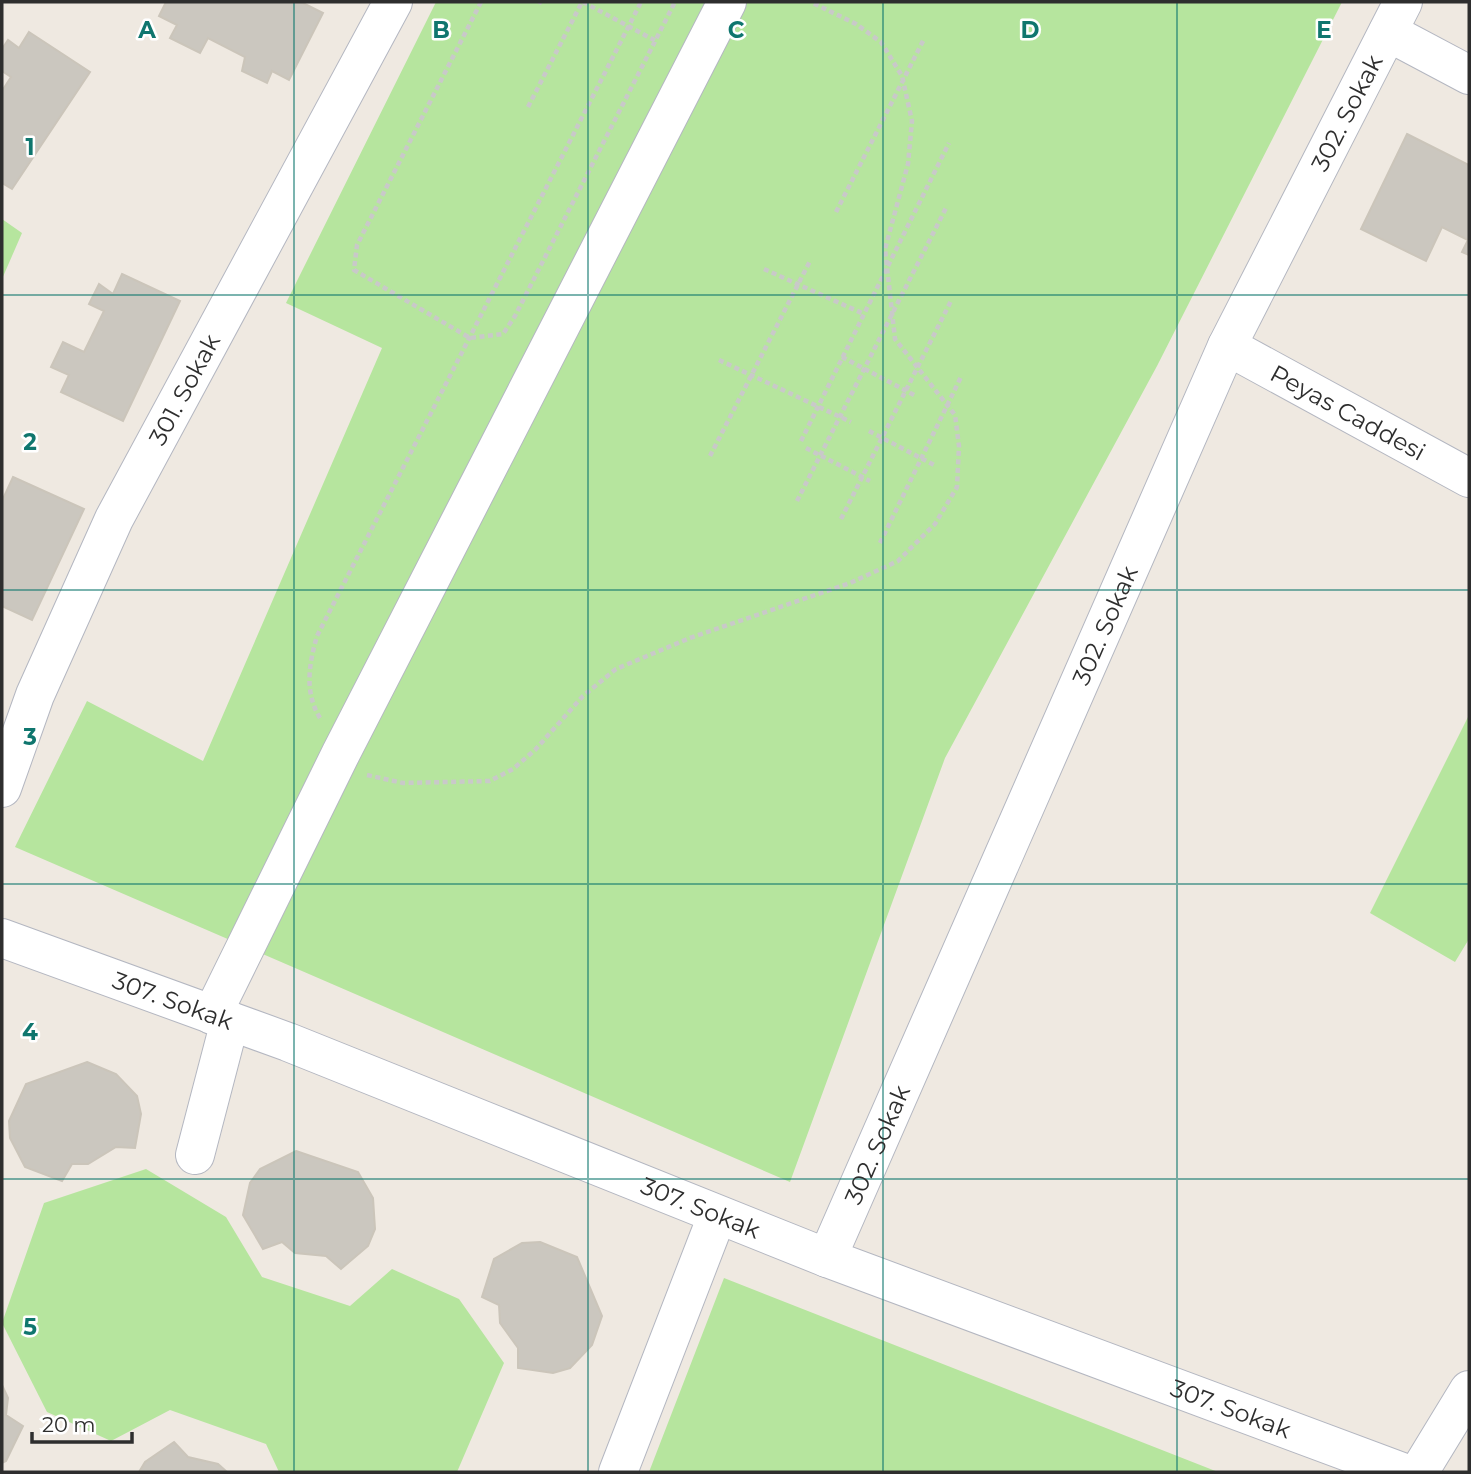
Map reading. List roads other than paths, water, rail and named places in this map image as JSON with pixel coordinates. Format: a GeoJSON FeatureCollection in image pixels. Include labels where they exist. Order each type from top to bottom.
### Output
{"type":"FeatureCollection","features":[{"type":"Feature","properties":{"kind":"street","name":"301. Sokak"},"geometry":{"type":"LineString","coordinates":[[2,788],[35,695],[114,519],[393,2]]}},
{"type":"Feature","properties":{"kind":"street"},"geometry":{"type":"LineString","coordinates":[[195,1155],[221,1018],[341,753],[727,2]]}},
{"type":"Feature","properties":{"kind":"street"},"geometry":{"type":"LineString","coordinates":[[1396,17],[1469,75]]}},
{"type":"Feature","properties":{"kind":"street","name":"302. Sokak"},"geometry":{"type":"LineString","coordinates":[[827,1258],[1227,346],[1396,17]]}},
{"type":"Feature","properties":{"kind":"street","name":"Peyas Caddesi"},"geometry":{"type":"LineString","coordinates":[[1227,346],[1469,478]]}},
{"type":"Feature","properties":{"kind":"street","name":"307. Sokak"},"geometry":{"type":"LineString","coordinates":[[2,938],[221,1018],[827,1258],[1402,1472]]}},
{"type":"Feature","properties":{"kind":"street"},"geometry":{"type":"LineString","coordinates":[[618,1472],[718,1216]]}},
{"type":"Feature","properties":{"kind":"street"},"geometry":{"type":"LineString","coordinates":[[1419,1472],[1469,1390]]}}]}
